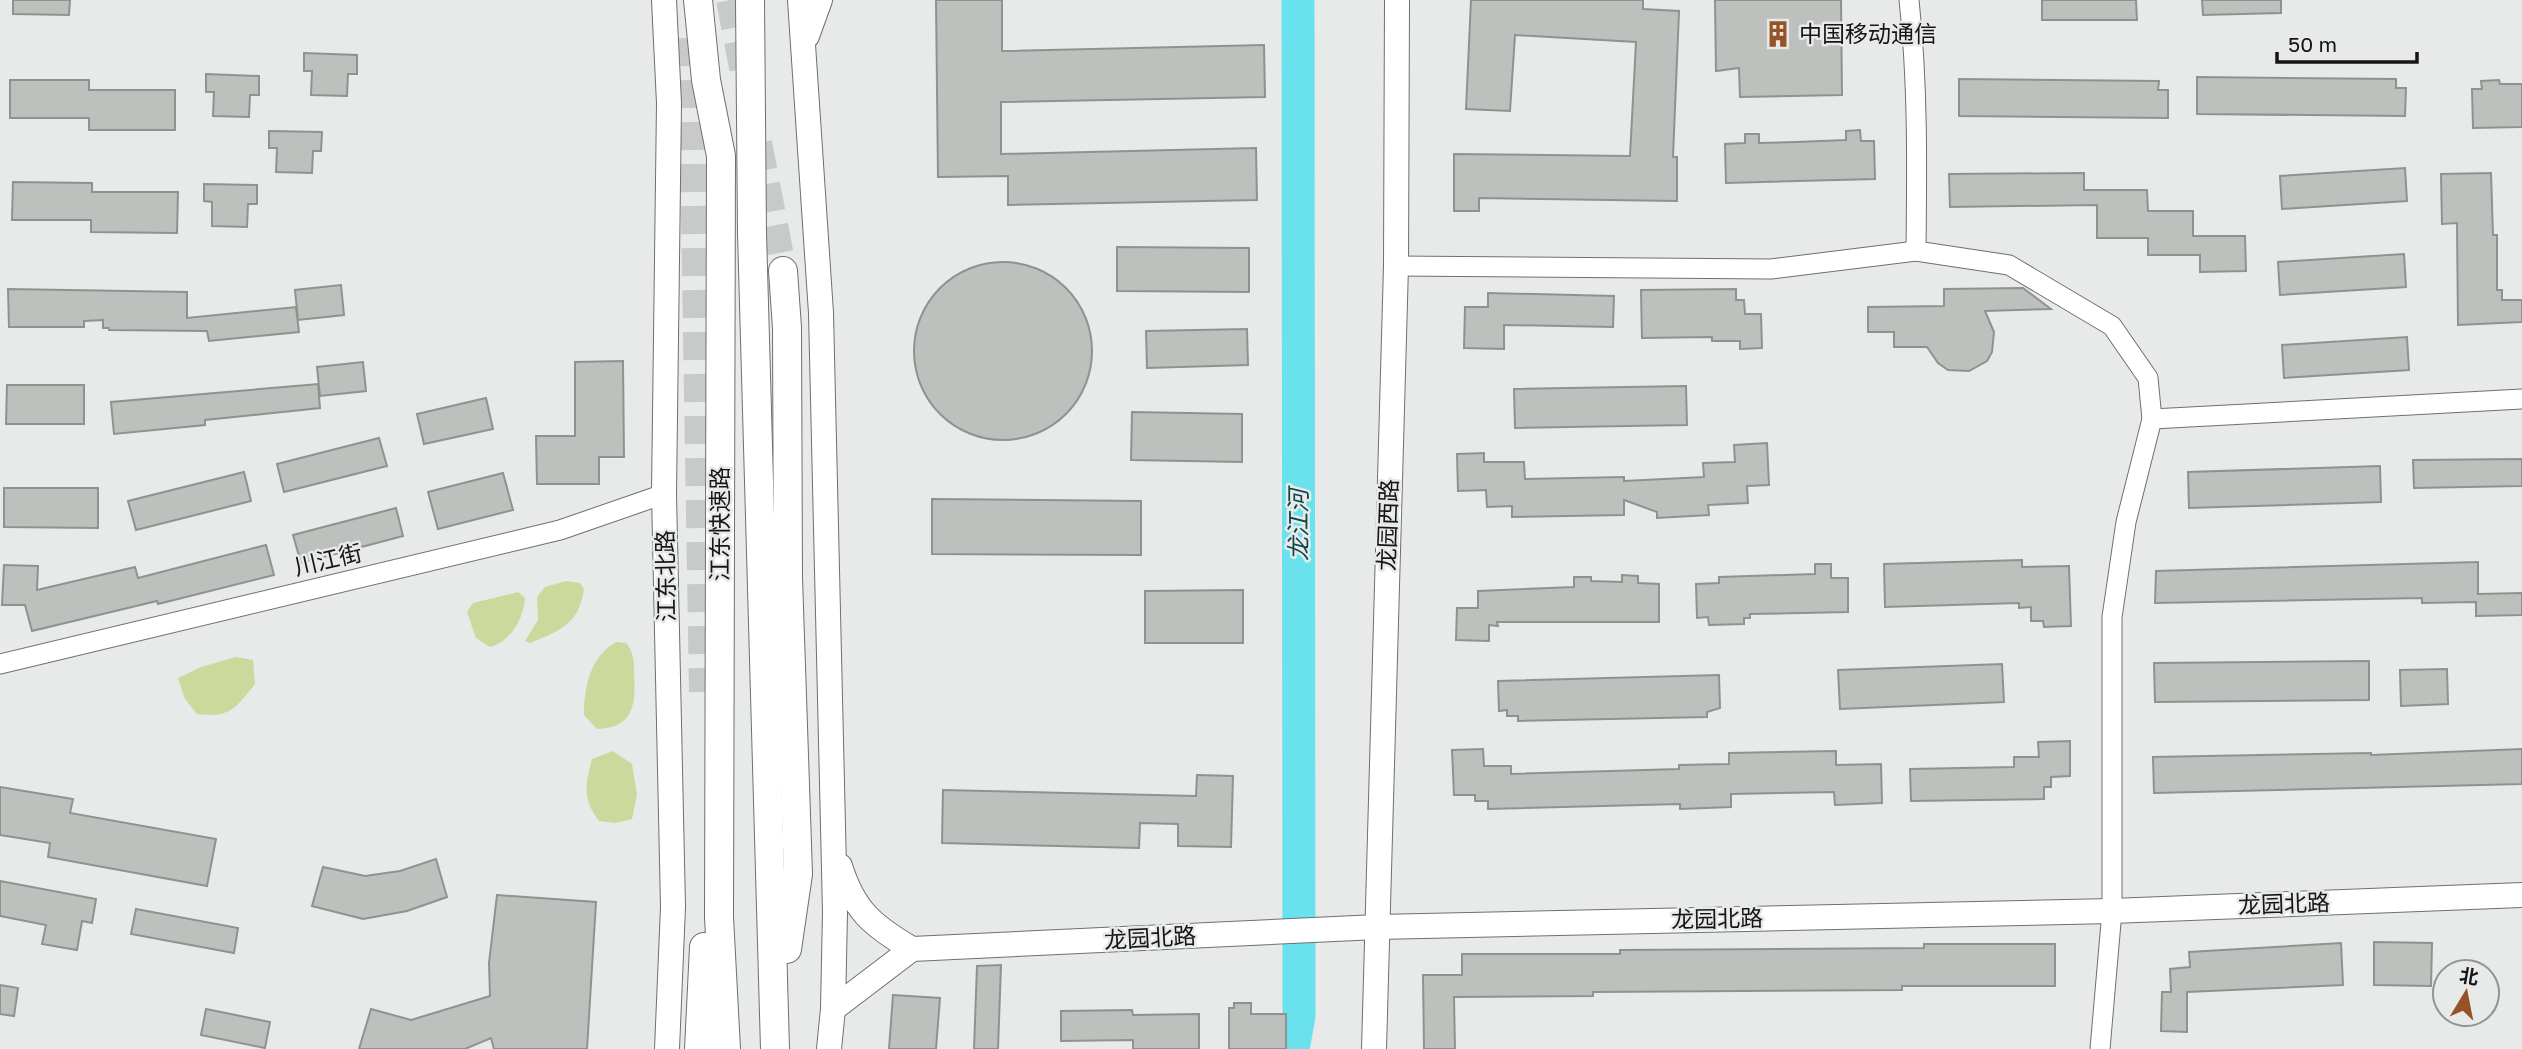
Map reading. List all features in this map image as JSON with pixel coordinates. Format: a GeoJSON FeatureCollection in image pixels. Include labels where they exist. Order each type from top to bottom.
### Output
{"type":"FeatureCollection","features":[{"type":"Feature","properties":{"kind":"highway","name":"江东快速路"},"geometry":{"type":"LineString","coordinates":[[698,0],[706,80],[721,156],[719,917],[726,1049]]}},
{"type":"Feature","properties":{"kind":"highway","name":"江东快速路"},"geometry":{"type":"LineString","coordinates":[[750,0],[753,246],[776,1037]]}},
{"type":"Feature","properties":{"kind":"highway"},"geometry":{"type":"LineString","coordinates":[[706,80],[720,65],[738,64],[752,79]]}},
{"type":"Feature","properties":{"kind":"highway"},"geometry":{"type":"LineString","coordinates":[[776,1037],[798,874],[788,578],[787,328],[783,271]]}},
{"type":"Feature","properties":{"kind":"highway"},"geometry":{"type":"LineString","coordinates":[[699,1049],[704,959],[703,692]]}},
{"type":"Feature","properties":{"kind":"main road"},"geometry":{"type":"LineString","coordinates":[[664,0],[669,103]]}},
{"type":"Feature","properties":{"kind":"main road"},"geometry":{"type":"LineString","coordinates":[[669,103],[686,0]]}},
{"type":"Feature","properties":{"kind":"main road"},"geometry":{"type":"LineString","coordinates":[[800,0],[821,313],[831,838],[835,912],[833,1009],[829,1049]]}},
{"type":"Feature","properties":{"kind":"main road"},"geometry":{"type":"LineString","coordinates":[[803,47],[820,0]]}},
{"type":"Feature","properties":{"kind":"main road","name":"龙园西路"},"geometry":{"type":"LineString","coordinates":[[1374,1049],[1396,266],[1397,0]]}},
{"type":"Feature","properties":{"kind":"main road","name":"江东北路"},"geometry":{"type":"LineString","coordinates":[[667,1049],[673,907],[664,494],[669,103]]}},
{"type":"Feature","properties":{"kind":"main road"},"geometry":{"type":"LineString","coordinates":[[831,838],[849,894],[875,927],[912,949],[833,1009]]}},
{"type":"Feature","properties":{"kind":"main road","name":"龙园北路"},"geometry":{"type":"LineString","coordinates":[[912,949],[1377,927],[2112,911],[2522,895]]}},
{"type":"Feature","properties":{"kind":"street"},"geometry":{"type":"LineString","coordinates":[[1909,0],[1914,48],[1916,251]]}},
{"type":"Feature","properties":{"kind":"street"},"geometry":{"type":"LineString","coordinates":[[1396,266],[1771,269],[1916,251],[2009,265],[2112,326],[2148,378],[2152,418],[2126,522],[2112,617],[2112,911],[2100,1049]]}},
{"type":"Feature","properties":{"kind":"street"},"geometry":{"type":"LineString","coordinates":[[2152,418],[2522,399]]}},
{"type":"Feature","properties":{"kind":"street","name":"川江街"},"geometry":{"type":"LineString","coordinates":[[0,664],[560,530],[664,494]]}},
{"type":"Feature","properties":{"kind":"green space"},"geometry":{"type":"Polygon","coordinates":[[[566,581],[580,583],[584,589],[582,601],[573,618],[551,634],[530,643],[525,641],[538,620],[537,597],[545,587],[566,581]]]}},
{"type":"Feature","properties":{"kind":"green space"},"geometry":{"type":"Polygon","coordinates":[[[518,592],[525,598],[524,605],[519,621],[510,634],[490,647],[476,638],[467,612],[473,603],[518,592]]]}},
{"type":"Feature","properties":{"kind":"green space"},"geometry":{"type":"Polygon","coordinates":[[[616,642],[626,643],[634,661],[633,704],[630,712],[619,724],[597,729],[584,715],[587,684],[594,664],[607,648],[616,642]]]}},
{"type":"Feature","properties":{"kind":"green space"},"geometry":{"type":"Polygon","coordinates":[[[236,657],[253,660],[255,684],[231,710],[217,715],[197,714],[185,699],[178,678],[201,667],[236,657]]]}},
{"type":"Feature","properties":{"kind":"green space"},"geometry":{"type":"Polygon","coordinates":[[[613,751],[632,764],[637,795],[632,819],[615,823],[599,821],[586,792],[592,759],[613,751]]]}},
{"type":"Feature","properties":{"kind":"building"},"geometry":{"type":"Polygon","coordinates":[[[13,0],[70,0],[69,15],[13,14],[13,0]]]}},
{"type":"Feature","properties":{"kind":"building"},"geometry":{"type":"Polygon","coordinates":[[[936,0],[1002,0],[1002,51],[1264,45],[1265,97],[1001,102],[1001,154],[1256,148],[1257,200],[1008,205],[1008,176],[938,177],[936,0]]]}},
{"type":"Feature","properties":{"kind":"building"},"geometry":{"type":"Polygon","coordinates":[[[1471,0],[1643,0],[1643,9],[1679,11],[1673,157],[1677,157],[1677,201],[1479,198],[1479,211],[1454,211],[1454,154],[1630,156],[1636,42],[1515,35],[1510,111],[1466,109],[1471,0]]]}},
{"type":"Feature","properties":{"kind":"building","name":"中国移动通信"},"geometry":{"type":"Polygon","coordinates":[[[1715,0],[1841,0],[1842,95],[1740,97],[1739,68],[1716,71],[1715,0]]]}},
{"type":"Feature","properties":{"kind":"building"},"geometry":{"type":"Polygon","coordinates":[[[2042,0],[2136,0],[2137,20],[2042,20],[2042,0]]]}},
{"type":"Feature","properties":{"kind":"building"},"geometry":{"type":"Polygon","coordinates":[[[2202,0],[2281,0],[2281,13],[2203,15],[2202,0]]]}},
{"type":"Feature","properties":{"kind":"building"},"geometry":{"type":"Polygon","coordinates":[[[304,53],[357,55],[357,74],[348,74],[347,96],[311,95],[312,71],[304,71],[304,53]]]}},
{"type":"Feature","properties":{"kind":"building"},"geometry":{"type":"Polygon","coordinates":[[[206,74],[259,76],[259,95],[250,95],[249,117],[213,116],[214,92],[206,92],[206,74]]]}},
{"type":"Feature","properties":{"kind":"building"},"geometry":{"type":"Polygon","coordinates":[[[2197,77],[2396,79],[2396,88],[2406,88],[2405,116],[2197,114],[2197,77]]]}},
{"type":"Feature","properties":{"kind":"building"},"geometry":{"type":"Polygon","coordinates":[[[1959,79],[2159,81],[2158,90],[2168,90],[2168,118],[1959,116],[1959,79]]]}},
{"type":"Feature","properties":{"kind":"building"},"geometry":{"type":"Polygon","coordinates":[[[10,80],[89,80],[89,90],[175,90],[175,130],[89,130],[89,118],[10,118],[10,80]]]}},
{"type":"Feature","properties":{"kind":"building"},"geometry":{"type":"Polygon","coordinates":[[[2499,80],[2500,84],[2522,84],[2522,127],[2473,128],[2472,89],[2482,89],[2481,81],[2499,80]]]}},
{"type":"Feature","properties":{"kind":"building"},"geometry":{"type":"Polygon","coordinates":[[[1860,130],[1861,141],[1874,141],[1875,179],[1726,183],[1725,144],[1745,143],[1745,134],[1759,134],[1759,143],[1796,142],[1846,140],[1846,131],[1860,130]]]}},
{"type":"Feature","properties":{"kind":"building"},"geometry":{"type":"Polygon","coordinates":[[[269,131],[322,132],[321,151],[313,151],[312,173],[276,172],[277,148],[269,148],[269,131]]]}},
{"type":"Feature","properties":{"kind":"building"},"geometry":{"type":"Polygon","coordinates":[[[2405,168],[2407,201],[2282,209],[2280,176],[2405,168]]]}},
{"type":"Feature","properties":{"kind":"building"},"geometry":{"type":"Polygon","coordinates":[[[2084,173],[2084,190],[2147,190],[2148,211],[2193,211],[2193,236],[2245,236],[2246,271],[2200,272],[2200,255],[2148,255],[2148,238],[2097,238],[2097,205],[1950,207],[1949,174],[2084,173]]]}},
{"type":"Feature","properties":{"kind":"building"},"geometry":{"type":"Polygon","coordinates":[[[2491,173],[2493,235],[2497,235],[2497,290],[2502,290],[2502,300],[2522,300],[2522,322],[2458,325],[2457,223],[2442,224],[2441,174],[2491,173]]]}},
{"type":"Feature","properties":{"kind":"building"},"geometry":{"type":"Polygon","coordinates":[[[13,182],[92,183],[92,192],[178,192],[177,233],[91,232],[91,220],[12,220],[13,182]]]}},
{"type":"Feature","properties":{"kind":"building"},"geometry":{"type":"Polygon","coordinates":[[[204,184],[257,185],[257,204],[248,204],[247,227],[212,226],[212,202],[204,201],[204,184]]]}},
{"type":"Feature","properties":{"kind":"building"},"geometry":{"type":"Polygon","coordinates":[[[1117,247],[1249,248],[1249,292],[1117,291],[1117,247]]]}},
{"type":"Feature","properties":{"kind":"building"},"geometry":{"type":"Polygon","coordinates":[[[2404,254],[2406,287],[2280,295],[2278,262],[2404,254]]]}},
{"type":"Feature","properties":{"kind":"building"},"geometry":{"type":"Polygon","coordinates":[[[1003,262],[1037,269],[1066,288],[1085,317],[1092,351],[1085,385],[1066,414],[1037,433],[1003,440],[969,433],[940,414],[921,385],[914,351],[921,317],[940,288],[969,269],[1003,262]]]}},
{"type":"Feature","properties":{"kind":"building"},"geometry":{"type":"Polygon","coordinates":[[[341,285],[344,315],[298,320],[295,290],[341,285]]]}},
{"type":"Feature","properties":{"kind":"building"},"geometry":{"type":"Polygon","coordinates":[[[2023,288],[2051,309],[1985,311],[1994,332],[1992,352],[1987,361],[1969,371],[1948,370],[1938,363],[1927,347],[1894,347],[1894,332],[1868,332],[1868,307],[1944,306],[1944,289],[2023,288]]]}},
{"type":"Feature","properties":{"kind":"building"},"geometry":{"type":"Polygon","coordinates":[[[8,289],[187,292],[187,318],[296,307],[299,332],[209,341],[207,331],[109,330],[103,328],[103,320],[84,321],[84,327],[9,327],[8,289]]]}},
{"type":"Feature","properties":{"kind":"building"},"geometry":{"type":"Polygon","coordinates":[[[1736,289],[1736,300],[1744,300],[1745,314],[1761,314],[1762,348],[1740,349],[1740,341],[1712,341],[1712,337],[1642,338],[1641,290],[1736,289]]]}},
{"type":"Feature","properties":{"kind":"building"},"geometry":{"type":"Polygon","coordinates":[[[1488,293],[1614,296],[1613,327],[1504,325],[1504,349],[1464,348],[1465,307],[1488,307],[1488,293]]]}},
{"type":"Feature","properties":{"kind":"building"},"geometry":{"type":"Polygon","coordinates":[[[1247,329],[1248,365],[1147,368],[1146,331],[1247,329]]]}},
{"type":"Feature","properties":{"kind":"building"},"geometry":{"type":"Polygon","coordinates":[[[2407,337],[2409,370],[2284,378],[2282,345],[2407,337]]]}},
{"type":"Feature","properties":{"kind":"building"},"geometry":{"type":"Polygon","coordinates":[[[623,361],[624,457],[599,457],[599,484],[537,484],[536,436],[575,436],[575,362],[623,361]]]}},
{"type":"Feature","properties":{"kind":"building"},"geometry":{"type":"Polygon","coordinates":[[[363,362],[366,391],[320,396],[317,367],[363,362]]]}},
{"type":"Feature","properties":{"kind":"building"},"geometry":{"type":"Polygon","coordinates":[[[318,384],[320,408],[205,420],[205,425],[114,434],[111,402],[318,384]]]}},
{"type":"Feature","properties":{"kind":"building"},"geometry":{"type":"Polygon","coordinates":[[[7,385],[84,385],[84,424],[6,424],[7,385]]]}},
{"type":"Feature","properties":{"kind":"building"},"geometry":{"type":"Polygon","coordinates":[[[1686,386],[1687,425],[1515,428],[1514,389],[1686,386]]]}},
{"type":"Feature","properties":{"kind":"building"},"geometry":{"type":"Polygon","coordinates":[[[486,398],[493,429],[424,444],[417,414],[486,398]]]}},
{"type":"Feature","properties":{"kind":"building"},"geometry":{"type":"Polygon","coordinates":[[[1132,412],[1242,414],[1242,462],[1131,460],[1132,412]]]}},
{"type":"Feature","properties":{"kind":"building"},"geometry":{"type":"Polygon","coordinates":[[[379,438],[387,466],[284,492],[277,464],[379,438]]]}},
{"type":"Feature","properties":{"kind":"building"},"geometry":{"type":"Polygon","coordinates":[[[1767,443],[1769,485],[1747,486],[1748,503],[1708,505],[1709,515],[1657,518],[1657,512],[1624,500],[1624,515],[1512,517],[1512,506],[1487,507],[1486,490],[1458,491],[1457,454],[1484,453],[1484,462],[1524,462],[1525,479],[1624,477],[1624,481],[1704,477],[1703,463],[1735,462],[1734,445],[1767,443]]]}},
{"type":"Feature","properties":{"kind":"building"},"geometry":{"type":"Polygon","coordinates":[[[2522,459],[2522,486],[2414,488],[2413,460],[2522,459]]]}},
{"type":"Feature","properties":{"kind":"building"},"geometry":{"type":"Polygon","coordinates":[[[2380,466],[2381,502],[2189,508],[2188,472],[2380,466]]]}},
{"type":"Feature","properties":{"kind":"building"},"geometry":{"type":"Polygon","coordinates":[[[244,472],[251,501],[136,530],[128,501],[244,472]]]}},
{"type":"Feature","properties":{"kind":"building"},"geometry":{"type":"Polygon","coordinates":[[[503,473],[513,510],[438,529],[428,492],[503,473]]]}},
{"type":"Feature","properties":{"kind":"building"},"geometry":{"type":"Polygon","coordinates":[[[4,488],[98,488],[98,528],[4,527],[4,488]]]}},
{"type":"Feature","properties":{"kind":"building"},"geometry":{"type":"Polygon","coordinates":[[[932,499],[1141,501],[1141,555],[932,554],[932,499]]]}},
{"type":"Feature","properties":{"kind":"building"},"geometry":{"type":"Polygon","coordinates":[[[396,508],[403,536],[301,563],[293,535],[396,508]]]}},
{"type":"Feature","properties":{"kind":"building"},"geometry":{"type":"Polygon","coordinates":[[[266,545],[274,575],[158,604],[157,601],[32,631],[25,605],[2,605],[4,565],[38,566],[37,590],[135,567],[138,578],[266,545]]]}},
{"type":"Feature","properties":{"kind":"building"},"geometry":{"type":"Polygon","coordinates":[[[2022,560],[2022,567],[2069,566],[2071,626],[2044,627],[2043,621],[2031,621],[2031,607],[2019,608],[2019,603],[1885,607],[1884,564],[2022,560]]]}},
{"type":"Feature","properties":{"kind":"building"},"geometry":{"type":"Polygon","coordinates":[[[2478,562],[2478,594],[2522,593],[2522,615],[2476,616],[2476,602],[2422,603],[2422,598],[2155,603],[2156,571],[2478,562]]]}},
{"type":"Feature","properties":{"kind":"building"},"geometry":{"type":"Polygon","coordinates":[[[1815,564],[1831,564],[1831,578],[1848,578],[1848,612],[1750,614],[1750,618],[1744,618],[1744,624],[1709,625],[1708,617],[1697,618],[1696,584],[1719,583],[1719,577],[1815,574],[1815,564]]]}},
{"type":"Feature","properties":{"kind":"building"},"geometry":{"type":"Polygon","coordinates":[[[1622,575],[1638,576],[1638,583],[1659,584],[1659,622],[1497,622],[1498,626],[1489,625],[1489,641],[1456,640],[1457,608],[1478,608],[1478,591],[1574,587],[1574,577],[1591,577],[1591,581],[1622,582],[1622,575]]]}},
{"type":"Feature","properties":{"kind":"building"},"geometry":{"type":"Polygon","coordinates":[[[1243,590],[1243,643],[1145,643],[1145,591],[1243,590]]]}},
{"type":"Feature","properties":{"kind":"building"},"geometry":{"type":"Polygon","coordinates":[[[2369,661],[2369,700],[2155,702],[2154,663],[2369,661]]]}},
{"type":"Feature","properties":{"kind":"building"},"geometry":{"type":"Polygon","coordinates":[[[2002,664],[2004,702],[1840,709],[1838,670],[2002,664]]]}},
{"type":"Feature","properties":{"kind":"building"},"geometry":{"type":"Polygon","coordinates":[[[2447,669],[2448,704],[2401,706],[2400,670],[2447,669]]]}},
{"type":"Feature","properties":{"kind":"building"},"geometry":{"type":"Polygon","coordinates":[[[1719,675],[1720,708],[1707,712],[1707,717],[1518,721],[1518,716],[1507,716],[1507,710],[1499,711],[1498,681],[1719,675]]]}},
{"type":"Feature","properties":{"kind":"building"},"geometry":{"type":"Polygon","coordinates":[[[2070,741],[2070,776],[2051,777],[2051,787],[2044,787],[2044,799],[1911,801],[1910,769],[2014,767],[2014,757],[2039,757],[2038,742],[2070,741]]]}},
{"type":"Feature","properties":{"kind":"building"},"geometry":{"type":"Polygon","coordinates":[[[1483,749],[1484,766],[1511,766],[1511,774],[1679,769],[1679,765],[1729,764],[1729,753],[1836,751],[1836,765],[1881,764],[1882,803],[1835,805],[1834,792],[1731,794],[1731,807],[1680,809],[1680,804],[1488,809],[1488,801],[1475,801],[1475,795],[1454,795],[1452,750],[1483,749]]]}},
{"type":"Feature","properties":{"kind":"building"},"geometry":{"type":"Polygon","coordinates":[[[2522,749],[2522,784],[2154,793],[2153,757],[2371,755],[2522,749]]]}},
{"type":"Feature","properties":{"kind":"building"},"geometry":{"type":"Polygon","coordinates":[[[1197,775],[1233,776],[1231,847],[1178,846],[1178,824],[1140,823],[1139,848],[942,843],[943,790],[1196,796],[1197,775]]]}},
{"type":"Feature","properties":{"kind":"building"},"geometry":{"type":"Polygon","coordinates":[[[0,787],[73,799],[70,813],[216,839],[207,886],[48,857],[50,843],[0,835],[0,787]]]}},
{"type":"Feature","properties":{"kind":"building"},"geometry":{"type":"Polygon","coordinates":[[[436,859],[447,897],[407,911],[363,919],[312,906],[323,867],[365,876],[400,871],[436,859]]]}},
{"type":"Feature","properties":{"kind":"building"},"geometry":{"type":"Polygon","coordinates":[[[0,881],[96,899],[92,923],[82,921],[77,950],[42,944],[46,925],[0,916],[0,881]]]}},
{"type":"Feature","properties":{"kind":"building"},"geometry":{"type":"Polygon","coordinates":[[[497,895],[596,902],[587,1049],[494,1049],[491,1038],[465,1049],[359,1049],[371,1009],[411,1020],[490,996],[489,963],[497,895]]]}},
{"type":"Feature","properties":{"kind":"building"},"geometry":{"type":"Polygon","coordinates":[[[136,909],[238,928],[234,953],[131,934],[136,909]]]}},
{"type":"Feature","properties":{"kind":"building"},"geometry":{"type":"Polygon","coordinates":[[[2374,942],[2432,943],[2431,986],[2374,985],[2374,942]]]}},
{"type":"Feature","properties":{"kind":"building"},"geometry":{"type":"Polygon","coordinates":[[[2341,943],[2343,985],[2187,992],[2187,1032],[2161,1031],[2162,992],[2171,992],[2170,969],[2190,967],[2189,952],[2341,943]]]}},
{"type":"Feature","properties":{"kind":"building"},"geometry":{"type":"Polygon","coordinates":[[[1924,944],[2055,944],[2055,986],[1902,986],[1902,990],[1593,992],[1593,996],[1454,997],[1455,1049],[1424,1049],[1423,975],[1462,975],[1462,954],[1924,948],[1924,944]]]}},
{"type":"Feature","properties":{"kind":"building"},"geometry":{"type":"Polygon","coordinates":[[[1001,965],[998,1049],[974,1049],[977,966],[1001,965]]]}},
{"type":"Feature","properties":{"kind":"building"},"geometry":{"type":"Polygon","coordinates":[[[0,985],[18,988],[14,1016],[0,1014],[0,985]]]}},
{"type":"Feature","properties":{"kind":"building"},"geometry":{"type":"Polygon","coordinates":[[[893,995],[940,998],[936,1049],[889,1049],[893,995]]]}},
{"type":"Feature","properties":{"kind":"building"},"geometry":{"type":"Polygon","coordinates":[[[1234,1003],[1251,1003],[1251,1014],[1286,1014],[1286,1049],[1229,1049],[1229,1008],[1234,1008],[1234,1003]]]}},
{"type":"Feature","properties":{"kind":"building"},"geometry":{"type":"Polygon","coordinates":[[[206,1009],[270,1022],[265,1048],[201,1035],[206,1009]]]}},
{"type":"Feature","properties":{"kind":"building"},"geometry":{"type":"Polygon","coordinates":[[[1132,1010],[1133,1015],[1199,1014],[1199,1049],[1133,1049],[1133,1040],[1061,1041],[1061,1011],[1132,1010]]]}},
{"type":"Feature","properties":{"kind":"waterway","name":"龙江河"},"geometry":{"type":"LineString","coordinates":[[1293,1049],[1299,1016],[1298,0]]}},
{"type":"Feature","properties":{"kind":"tunnel"},"geometry":{"type":"LineString","coordinates":[[730,0],[744,72]]}},
{"type":"Feature","properties":{"kind":"tunnel"},"geometry":{"type":"LineString","coordinates":[[692,38],[703,692]]}},
{"type":"Feature","properties":{"kind":"tunnel"},"geometry":{"type":"LineString","coordinates":[[758,143],[783,271]]}},
{"type":"Feature","properties":{"kind":"place","name":"中国移动通信"},"geometry":{"type":"Point","coordinates":[1778,34]}}]}
